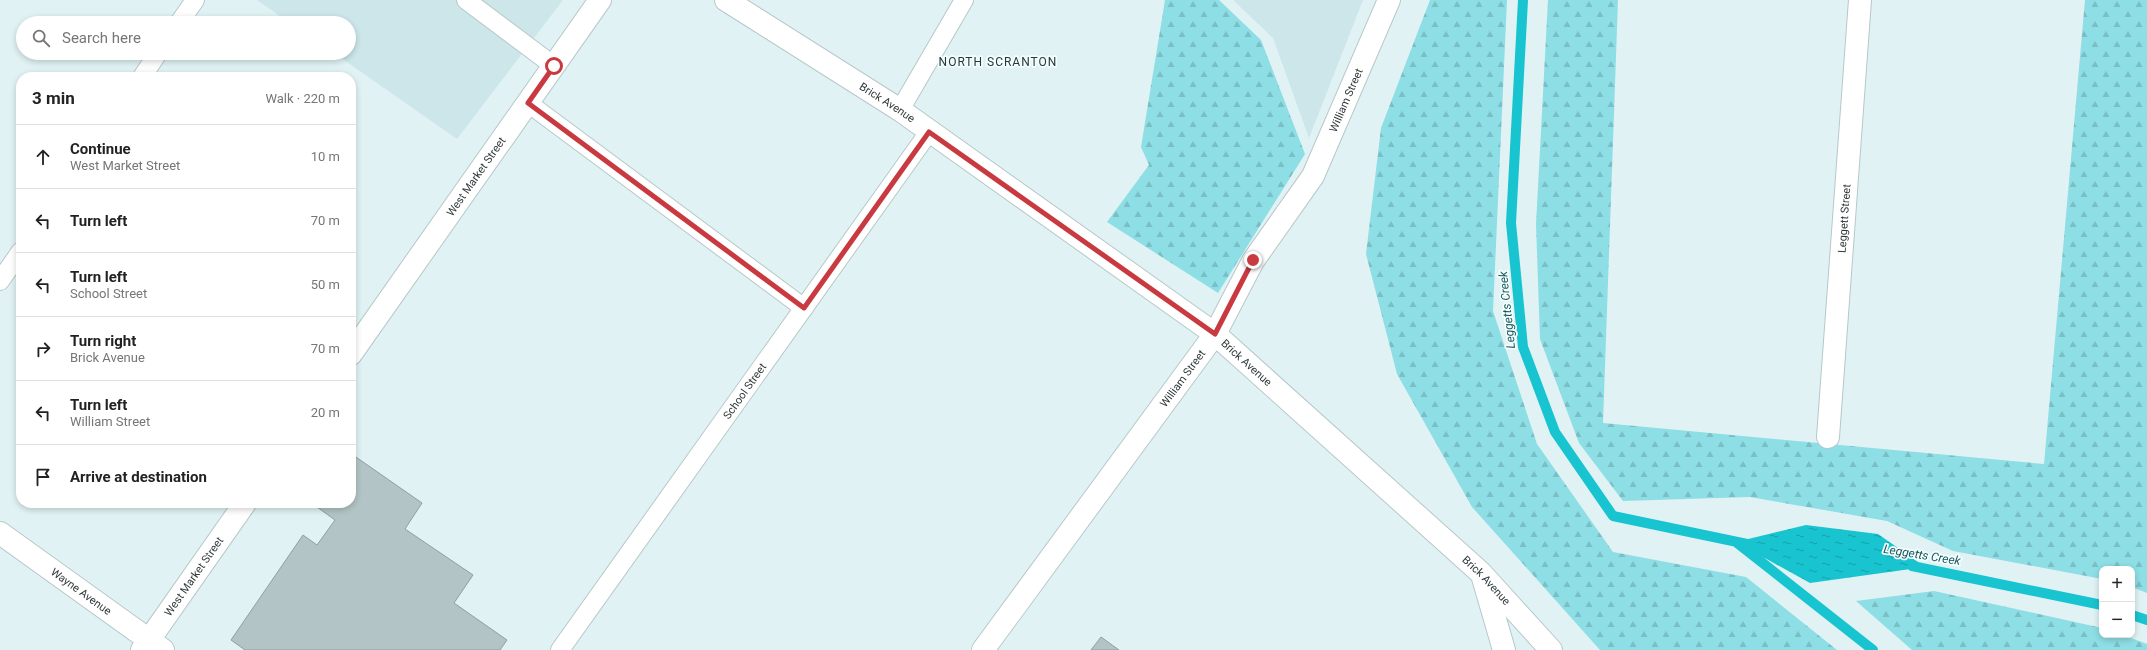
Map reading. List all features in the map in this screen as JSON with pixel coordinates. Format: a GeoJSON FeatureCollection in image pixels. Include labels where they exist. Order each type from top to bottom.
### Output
{"type":"FeatureCollection","features":[{"type":"Feature","properties":{"kind":"street","name":"West Market Street"},"geometry":{"type":"LineString","coordinates":[[356,347],[600,0]]}},
{"type":"Feature","properties":{"kind":"street","name":"Brick Avenue"},"geometry":{"type":"LineString","coordinates":[[726,0],[900,110],[1215,334],[1481,573],[1551,650]]}},
{"type":"Feature","properties":{"kind":"street","name":"William Street"},"geometry":{"type":"LineString","coordinates":[[983,650],[1215,334],[1253,260],[1313,176],[1389,0]]}},
{"type":"Feature","properties":{"kind":"street","name":"Leggett Street"},"geometry":{"type":"LineString","coordinates":[[1828,437],[1860,0]]}},
{"type":"Feature","properties":{"kind":"street","name":"West Market Street"},"geometry":{"type":"LineString","coordinates":[[151,647],[243,508]]}},
{"type":"Feature","properties":{"kind":"street","name":"Wayne Avenue"},"geometry":{"type":"LineString","coordinates":[[0,533],[151,647]]}},
{"type":"Feature","properties":{"kind":"street"},"geometry":{"type":"LineString","coordinates":[[1481,573],[1504,650]]}},
{"type":"Feature","properties":{"kind":"lane"},"geometry":{"type":"LineString","coordinates":[[184,16],[195,0]]}},
{"type":"Feature","properties":{"kind":"lane"},"geometry":{"type":"LineString","coordinates":[[466,0],[554,66]]}},
{"type":"Feature","properties":{"kind":"lane"},"geometry":{"type":"LineString","coordinates":[[900,110],[964,0]]}},
{"type":"Feature","properties":{"kind":"lane"},"geometry":{"type":"LineString","coordinates":[[145,72],[153,60]]}},
{"type":"Feature","properties":{"kind":"lane"},"geometry":{"type":"LineString","coordinates":[[528,103],[804,308]]}},
{"type":"Feature","properties":{"kind":"lane","name":"School Street"},"geometry":{"type":"LineString","coordinates":[[560,650],[929,132]]}},
{"type":"Feature","properties":{"kind":"lane"},"geometry":{"type":"LineString","coordinates":[[0,281],[16,258]]}},
{"type":"Feature","properties":{"kind":"shaded area"},"geometry":{"type":"Polygon","coordinates":[[[257,0],[563,0],[457,139],[344,60],[356,60],[356,16],[280,16],[257,0]]]}},
{"type":"Feature","properties":{"kind":"shaded area"},"geometry":{"type":"Polygon","coordinates":[[[1233,0],[1363,0],[1309,138],[1273,38],[1233,0]]]}},
{"type":"Feature","properties":{"kind":"green space"},"geometry":{"type":"Polygon","coordinates":[[[1165,0],[1219,0],[1261,40],[1305,154],[1218,293],[1107,222],[1149,165],[1141,147],[1165,0]]]}},
{"type":"Feature","properties":{"kind":"green space"},"geometry":{"type":"Polygon","coordinates":[[[1430,0],[1507,0],[1493,311],[1537,444],[1613,552],[1746,577],[1837,650],[1600,650],[1472,507],[1397,374],[1366,254],[1381,128],[1430,0]]]}},
{"type":"Feature","properties":{"kind":"green space"},"geometry":{"type":"Polygon","coordinates":[[[1548,0],[1618,0],[1603,423],[2044,464],[2085,0],[2147,0],[2147,593],[2135,588],[2135,566],[2099,566],[2099,578],[1953,551],[1887,521],[1750,497],[1623,501],[1579,443],[1540,339],[1536,224],[1548,0]]]}},
{"type":"Feature","properties":{"kind":"green space"},"geometry":{"type":"Polygon","coordinates":[[[1934,591],[2099,627],[2099,638],[2131,638],[2147,644],[2147,650],[1912,650],[1856,601],[1934,591]]]}},
{"type":"Feature","properties":{"kind":"water"},"geometry":{"type":"Polygon","coordinates":[[[1806,525],[1878,534],[1925,567],[1810,583],[1736,542],[1806,525]]]}},
{"type":"Feature","properties":{"kind":"building"},"geometry":{"type":"Polygon","coordinates":[[[356,457],[422,503],[405,529],[473,575],[454,603],[507,640],[500,650],[245,650],[231,640],[303,535],[317,545],[335,520],[318,508],[356,508],[356,457]]]}},
{"type":"Feature","properties":{"kind":"building"},"geometry":{"type":"Polygon","coordinates":[[[1101,637],[1119,650],[1091,650],[1101,637]]]}},
{"type":"Feature","properties":{"kind":"waterway","name":"Leggetts Creek"},"geometry":{"type":"LineString","coordinates":[[1523,0],[1511,223],[1523,347],[1555,432],[1613,516],[1747,544]]}},
{"type":"Feature","properties":{"kind":"waterway","name":"Leggetts Creek"},"geometry":{"type":"LineString","coordinates":[[1736,542],[1873,650]]}},
{"type":"Feature","properties":{"kind":"waterway","name":"Leggetts Creek"},"geometry":{"type":"LineString","coordinates":[[1912,566],[2099,604]]}},
{"type":"Feature","properties":{"kind":"waterway","name":"Leggetts Creek"},"geometry":{"type":"LineString","coordinates":[[2135,616],[2147,620]]}},
{"type":"Feature","properties":{"kind":"district","name":"NORTH SCRANTON"},"geometry":{"type":"Point","coordinates":[998,62]}},
{"type":"Feature","properties":{"kind":"route"},"geometry":{"type":"LineString","coordinates":[[554,66],[528,103],[804,308],[929,132],[1215,334],[1253,260]]}}]}
